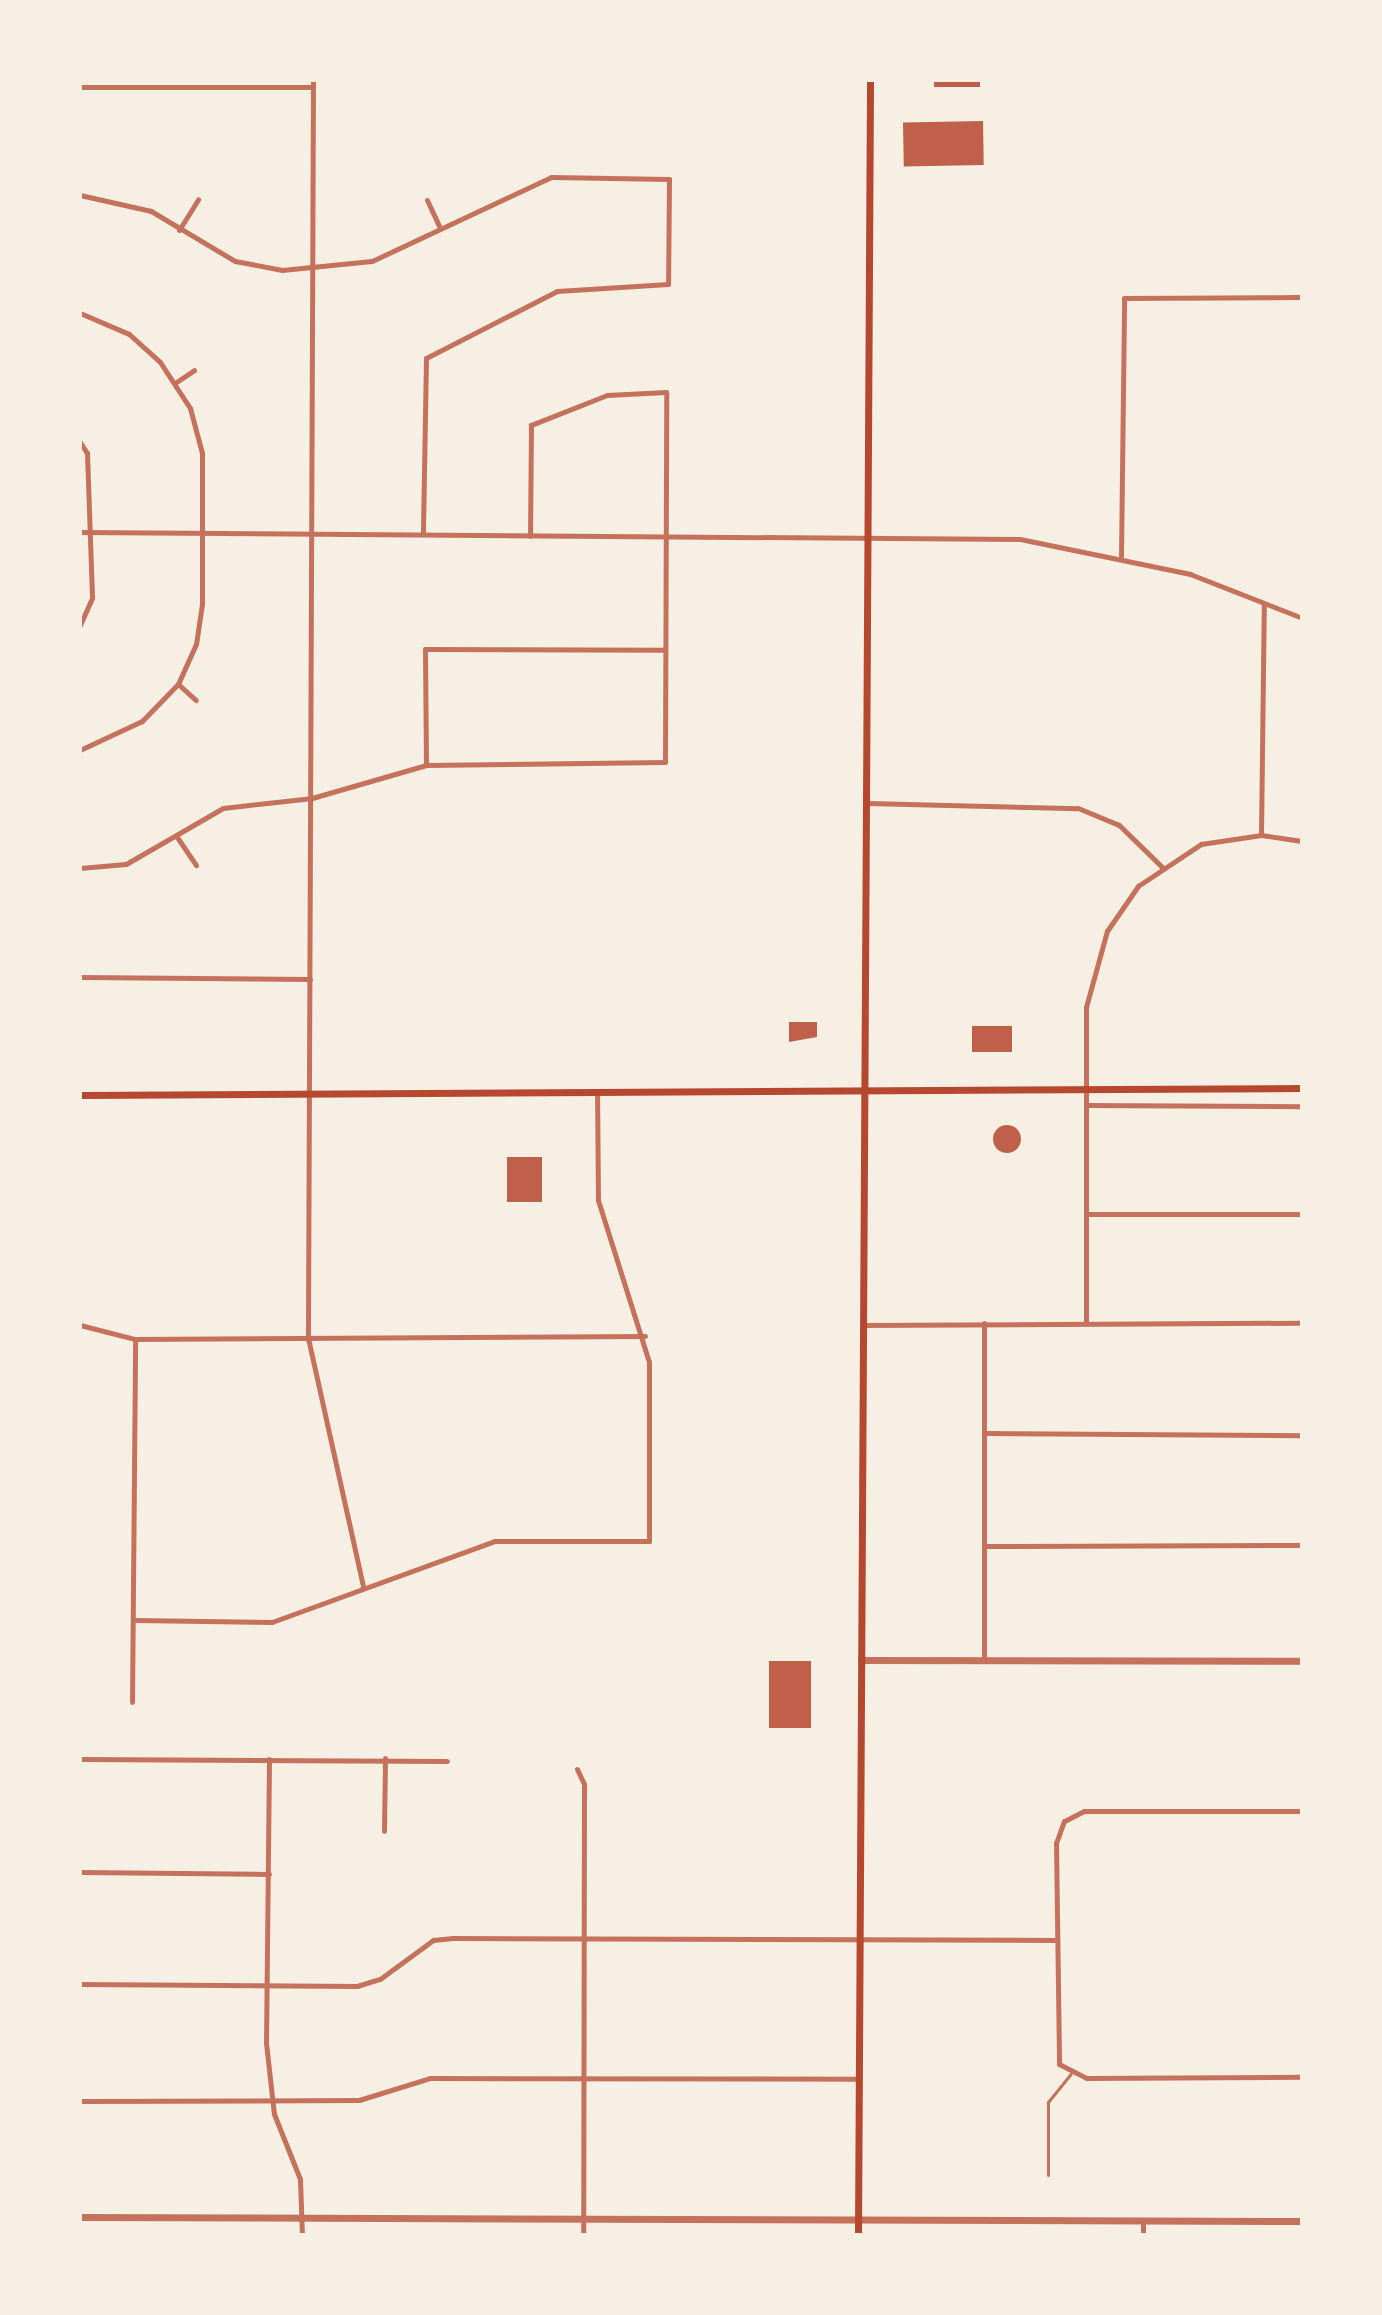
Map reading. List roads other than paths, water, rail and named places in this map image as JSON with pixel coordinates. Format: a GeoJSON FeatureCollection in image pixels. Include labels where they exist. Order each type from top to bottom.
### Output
{"type":"FeatureCollection","features":[{"type":"Feature","properties":{"kind":"main road"},"geometry":{"type":"LineString","coordinates":[[858,2235],[870,80]]}},
{"type":"Feature","properties":{"kind":"main road"},"geometry":{"type":"LineString","coordinates":[[80,1095],[597,1095],[1302,1088]]}},
{"type":"Feature","properties":{"kind":"street"},"geometry":{"type":"LineString","coordinates":[[80,87],[313,84],[308,1338],[363,1587]]}},
{"type":"Feature","properties":{"kind":"street"},"geometry":{"type":"LineString","coordinates":[[80,195],[131,204],[235,261],[313,268],[355,267],[551,177],[669,179],[668,284],[557,291],[426,358],[423,533]]}},
{"type":"Feature","properties":{"kind":"street"},"geometry":{"type":"LineString","coordinates":[[179,230],[198,200]]}},
{"type":"Feature","properties":{"kind":"street"},"geometry":{"type":"LineString","coordinates":[[427,200],[440,228]]}},
{"type":"Feature","properties":{"kind":"street"},"geometry":{"type":"LineString","coordinates":[[1121,556],[1124,298],[1302,297]]}},
{"type":"Feature","properties":{"kind":"street"},"geometry":{"type":"LineString","coordinates":[[80,313],[129,334],[175,383],[202,453],[202,533],[196,644],[178,684],[142,721],[80,750]]}},
{"type":"Feature","properties":{"kind":"street"},"geometry":{"type":"LineString","coordinates":[[175,383],[194,370]]}},
{"type":"Feature","properties":{"kind":"street"},"geometry":{"type":"LineString","coordinates":[[80,868],[126,864],[223,808],[312,798],[426,765],[665,762],[666,392],[607,395],[531,425],[530,536]]}},
{"type":"Feature","properties":{"kind":"street"},"geometry":{"type":"LineString","coordinates":[[80,442],[87,453],[92,598],[80,625]]}},
{"type":"Feature","properties":{"kind":"street"},"geometry":{"type":"LineString","coordinates":[[80,532],[1020,539],[1121,556],[1302,618]]}},
{"type":"Feature","properties":{"kind":"street"},"geometry":{"type":"LineString","coordinates":[[1261,835],[1264,604]]}},
{"type":"Feature","properties":{"kind":"street"},"geometry":{"type":"LineString","coordinates":[[426,765],[425,649],[665,650]]}},
{"type":"Feature","properties":{"kind":"street"},"geometry":{"type":"LineString","coordinates":[[178,684],[196,700]]}},
{"type":"Feature","properties":{"kind":"street"},"geometry":{"type":"LineString","coordinates":[[867,803],[1078,808],[1119,825],[1162,867]]}},
{"type":"Feature","properties":{"kind":"street"},"geometry":{"type":"LineString","coordinates":[[1086,1322],[1087,1105],[1093,962],[1122,908],[1162,867],[1201,844],[1261,835],[1302,841]]}},
{"type":"Feature","properties":{"kind":"street"},"geometry":{"type":"LineString","coordinates":[[177,837],[196,865]]}},
{"type":"Feature","properties":{"kind":"street"},"geometry":{"type":"LineString","coordinates":[[80,977],[310,979]]}},
{"type":"Feature","properties":{"kind":"street"},"geometry":{"type":"LineString","coordinates":[[135,1620],[272,1622],[494,1541],[649,1541],[645,1336],[598,1200],[597,1095]]}},
{"type":"Feature","properties":{"kind":"street"},"geometry":{"type":"LineString","coordinates":[[1087,1105],[1302,1106]]}},
{"type":"Feature","properties":{"kind":"street"},"geometry":{"type":"LineString","coordinates":[[1087,1214],[1302,1214]]}},
{"type":"Feature","properties":{"kind":"street"},"geometry":{"type":"LineString","coordinates":[[984,1323],[984,1659]]}},
{"type":"Feature","properties":{"kind":"street"},"geometry":{"type":"LineString","coordinates":[[865,1325],[1302,1323]]}},
{"type":"Feature","properties":{"kind":"street"},"geometry":{"type":"LineString","coordinates":[[80,1325],[135,1339],[645,1336]]}},
{"type":"Feature","properties":{"kind":"street"},"geometry":{"type":"LineString","coordinates":[[132,1702],[135,1339]]}},
{"type":"Feature","properties":{"kind":"street"},"geometry":{"type":"LineString","coordinates":[[984,1433],[1302,1435]]}},
{"type":"Feature","properties":{"kind":"street"},"geometry":{"type":"LineString","coordinates":[[984,1546],[1302,1545]]}},
{"type":"Feature","properties":{"kind":"street"},"geometry":{"type":"LineString","coordinates":[[861,1660],[1302,1661]]}},
{"type":"Feature","properties":{"kind":"street"},"geometry":{"type":"LineString","coordinates":[[384,1831],[385,1758]]}},
{"type":"Feature","properties":{"kind":"street"},"geometry":{"type":"LineString","coordinates":[[80,1759],[385,1758],[447,1761]]}},
{"type":"Feature","properties":{"kind":"street"},"geometry":{"type":"LineString","coordinates":[[269,1759],[271,2100],[294,2156],[302,2235]]}},
{"type":"Feature","properties":{"kind":"street"},"geometry":{"type":"LineString","coordinates":[[577,1769],[584,1784],[583,2235]]}},
{"type":"Feature","properties":{"kind":"street"},"geometry":{"type":"LineString","coordinates":[[1302,1811],[1084,1811],[1064,1821],[1056,1843],[1056,2050],[1071,2074],[1302,2077]]}},
{"type":"Feature","properties":{"kind":"street"},"geometry":{"type":"LineString","coordinates":[[80,1872],[269,1874]]}},
{"type":"Feature","properties":{"kind":"street"},"geometry":{"type":"LineString","coordinates":[[80,1984],[357,1986],[380,1979],[433,1940],[584,1937],[1056,1940]]}},
{"type":"Feature","properties":{"kind":"street"},"geometry":{"type":"LineString","coordinates":[[80,2101],[359,2100],[430,2078],[861,2079]]}},
{"type":"Feature","properties":{"kind":"street"},"geometry":{"type":"LineString","coordinates":[[80,2217],[302,2221],[1302,2221]]}},
{"type":"Feature","properties":{"kind":"street"},"geometry":{"type":"LineString","coordinates":[[1143,2221],[1143,2235]]}},
{"type":"Feature","properties":{"kind":"lane"},"geometry":{"type":"LineString","coordinates":[[1048,2175],[1048,2102],[1071,2074]]}}]}
